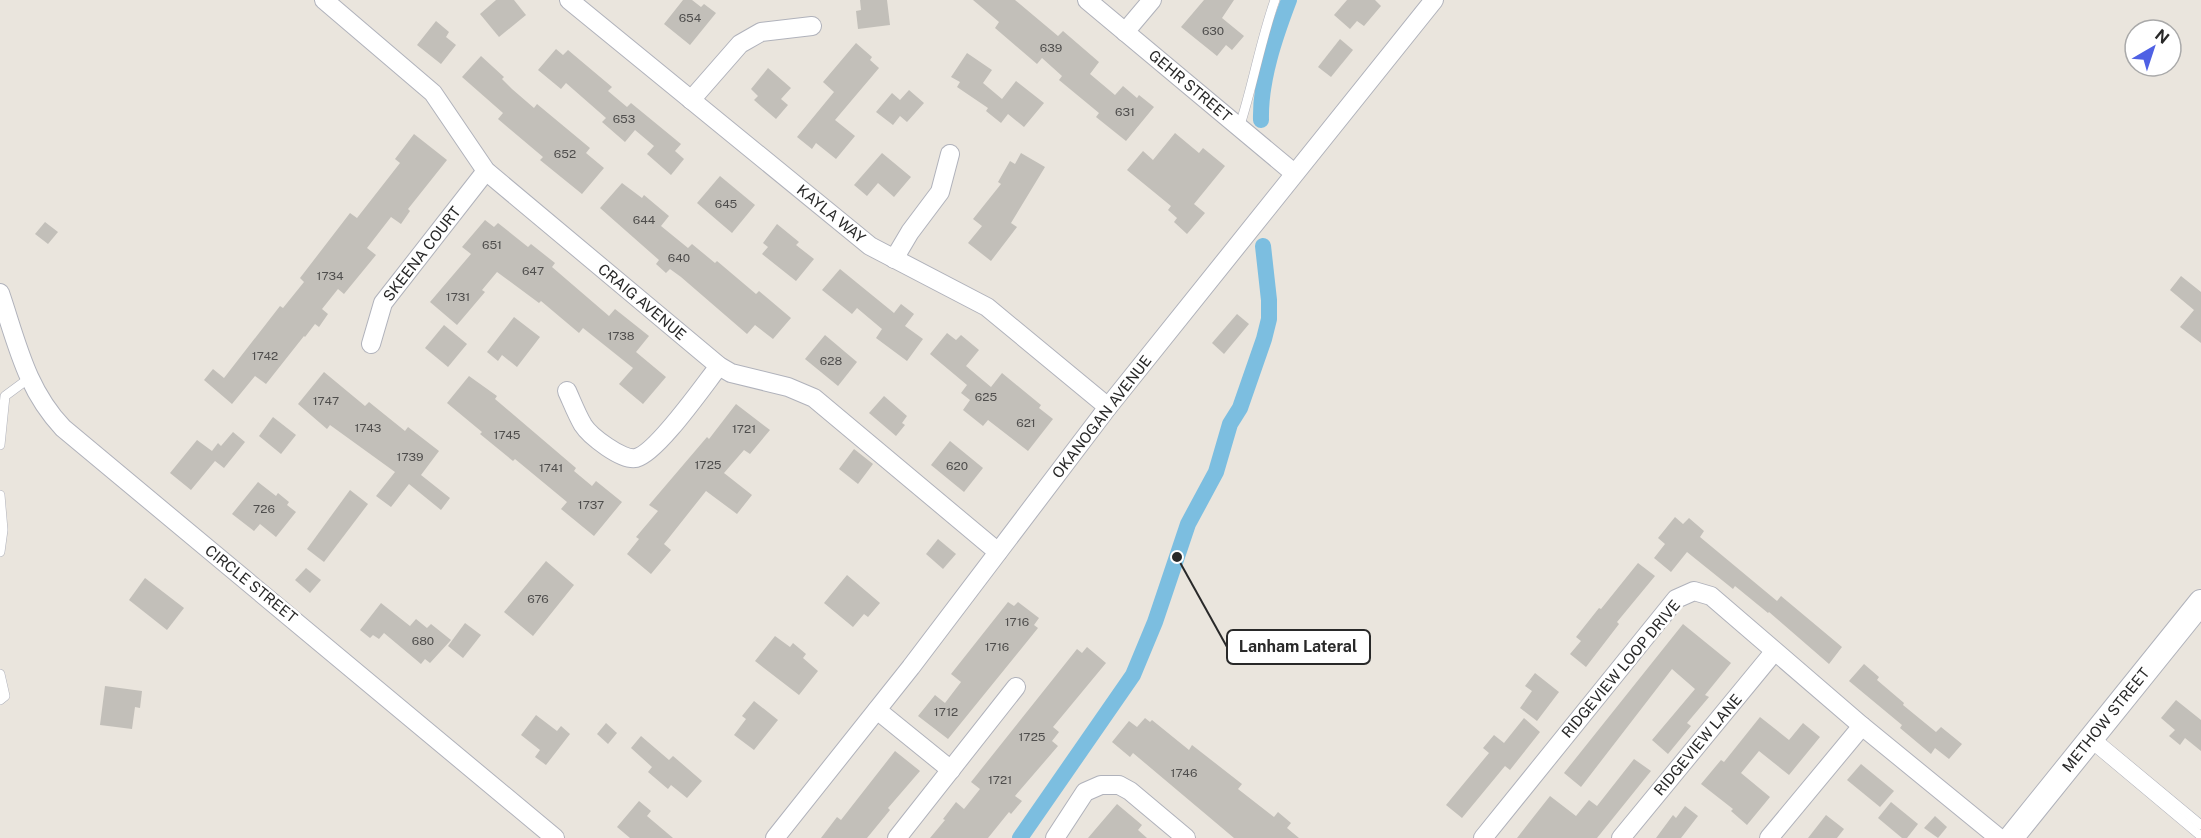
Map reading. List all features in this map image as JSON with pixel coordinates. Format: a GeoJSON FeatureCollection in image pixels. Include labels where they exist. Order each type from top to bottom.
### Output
{"type":"FeatureCollection","features":[{"type":"Feature","properties":{"kind":"street","name":"CRAIG AVENUE"},"geometry":{"type":"LineString","coordinates":[[324,0],[433,93],[486,171],[719,366],[731,372],[788,387],[814,398],[998,552]]}},
{"type":"Feature","properties":{"kind":"street","name":"KAYLA WAY"},"geometry":{"type":"LineString","coordinates":[[569,0],[870,246],[987,307],[1108,407]]}},
{"type":"Feature","properties":{"kind":"street","name":"GEHR STREET"},"geometry":{"type":"LineString","coordinates":[[1087,0],[1294,173]]}},
{"type":"Feature","properties":{"kind":"street"},"geometry":{"type":"LineString","coordinates":[[1125,32],[1152,0]]}},
{"type":"Feature","properties":{"kind":"street","name":"OKANOGAN AVENUE"},"geometry":{"type":"LineString","coordinates":[[775,838],[877,710],[1108,407],[1434,0]]}},
{"type":"Feature","properties":{"kind":"street"},"geometry":{"type":"LineString","coordinates":[[691,100],[740,44],[761,32],[812,26]]}},
{"type":"Feature","properties":{"kind":"street"},"geometry":{"type":"LineString","coordinates":[[894,259],[910,232],[940,192],[950,154]]}},
{"type":"Feature","properties":{"kind":"street","name":"SKEENA COURT"},"geometry":{"type":"LineString","coordinates":[[371,344],[382,303],[486,171]]}},
{"type":"Feature","properties":{"kind":"street","name":"CIRCLE STREET"},"geometry":{"type":"LineString","coordinates":[[0,293],[28,379],[48,412],[81,446],[297,622],[555,838]]}},
{"type":"Feature","properties":{"kind":"street"},"geometry":{"type":"LineString","coordinates":[[567,392],[584,427],[619,456],[635,458],[649,452],[719,366]]}},
{"type":"Feature","properties":{"kind":"street","name":"RIDGEVIEW LOOP DRIVE"},"geometry":{"type":"LineString","coordinates":[[1483,838],[1676,599],[1694,591],[1712,596],[1774,652],[1999,838]]}},
{"type":"Feature","properties":{"kind":"street","name":"METHOW STREET"},"geometry":{"type":"LineString","coordinates":[[2011,838],[2201,602]]}},
{"type":"Feature","properties":{"kind":"street","name":"RIDGEVIEW LANE"},"geometry":{"type":"LineString","coordinates":[[1621,838],[1774,652]]}},
{"type":"Feature","properties":{"kind":"street"},"geometry":{"type":"LineString","coordinates":[[897,838],[1017,687]]}},
{"type":"Feature","properties":{"kind":"street"},"geometry":{"type":"LineString","coordinates":[[877,710],[951,770]]}},
{"type":"Feature","properties":{"kind":"street"},"geometry":{"type":"LineString","coordinates":[[1769,838],[1862,726]]}},
{"type":"Feature","properties":{"kind":"street"},"geometry":{"type":"LineString","coordinates":[[1055,838],[1085,792],[1101,785],[1119,785],[1130,791],[1186,838]]}},
{"type":"Feature","properties":{"kind":"lane"},"geometry":{"type":"LineString","coordinates":[[1239,128],[1249,97],[1266,23],[1275,0]]}},
{"type":"Feature","properties":{"kind":"lane"},"geometry":{"type":"LineString","coordinates":[[0,445],[5,396],[28,379]]}},
{"type":"Feature","properties":{"kind":"lane"},"geometry":{"type":"LineString","coordinates":[[0,495],[3,530],[0,552]]}},
{"type":"Feature","properties":{"kind":"lane"},"geometry":{"type":"LineString","coordinates":[[0,674],[5,696],[0,700]]}},
{"type":"Feature","properties":{"kind":"lane"},"geometry":{"type":"LineString","coordinates":[[2091,739],[2201,825]]}},
{"type":"Feature","properties":{"kind":"lane"},"geometry":{"type":"LineString","coordinates":[[2091,739],[2201,836]]}},
{"type":"Feature","properties":{"kind":"building"},"geometry":{"type":"Polygon","coordinates":[[[496,0],[514,0],[526,15],[499,37],[480,14],[496,0]]]}},
{"type":"Feature","properties":{"kind":"building"},"geometry":{"type":"Polygon","coordinates":[[[683,0],[692,0],[701,7],[704,4],[716,13],[690,45],[664,24],[683,0]]]}},
{"type":"Feature","properties":{"kind":"building"},"geometry":{"type":"Polygon","coordinates":[[[860,0],[887,0],[890,25],[858,29],[856,11],[861,10],[860,0]]]}},
{"type":"Feature","properties":{"kind":"building"},"geometry":{"type":"Polygon","coordinates":[[[973,0],[1015,0],[1058,36],[1063,31],[1099,62],[1090,74],[1115,95],[1123,86],[1137,98],[1139,95],[1154,107],[1126,141],[1096,117],[1099,113],[1059,80],[1062,76],[1042,58],[1037,64],[995,28],[999,22],[973,0]]]}},
{"type":"Feature","properties":{"kind":"building"},"geometry":{"type":"Polygon","coordinates":[[[1204,0],[1234,0],[1222,18],[1244,36],[1232,50],[1226,45],[1217,56],[1181,27],[1204,0]]]}},
{"type":"Feature","properties":{"kind":"building"},"geometry":{"type":"Polygon","coordinates":[[[1347,0],[1375,0],[1381,6],[1364,26],[1357,21],[1350,29],[1334,15],[1347,0]]]}},
{"type":"Feature","properties":{"kind":"building"},"geometry":{"type":"Polygon","coordinates":[[[436,21],[449,32],[446,37],[456,45],[441,64],[417,45],[436,21]]]}},
{"type":"Feature","properties":{"kind":"building"},"geometry":{"type":"Polygon","coordinates":[[[1340,39],[1353,50],[1331,77],[1318,67],[1340,39]]]}},
{"type":"Feature","properties":{"kind":"building"},"geometry":{"type":"Polygon","coordinates":[[[856,43],[872,57],[870,60],[879,68],[835,120],[855,136],[836,159],[816,143],[812,149],[797,137],[834,92],[823,82],[856,43]]]}},
{"type":"Feature","properties":{"kind":"building"},"geometry":{"type":"Polygon","coordinates":[[[556,49],[563,55],[568,50],[612,87],[608,91],[627,107],[631,103],[681,144],[675,151],[684,159],[671,175],[647,154],[654,146],[635,130],[625,142],[602,122],[606,118],[566,83],[561,89],[538,70],[556,49]]]}},
{"type":"Feature","properties":{"kind":"building"},"geometry":{"type":"Polygon","coordinates":[[[967,53],[992,70],[983,83],[1002,99],[1016,81],[1044,103],[1024,127],[1008,114],[1001,123],[986,111],[988,108],[957,87],[960,82],[951,77],[967,53]]]}},
{"type":"Feature","properties":{"kind":"building"},"geometry":{"type":"Polygon","coordinates":[[[481,56],[504,77],[502,79],[512,89],[534,108],[537,104],[590,148],[586,153],[604,168],[582,194],[540,160],[543,157],[498,119],[503,113],[462,77],[481,56]]]}},
{"type":"Feature","properties":{"kind":"building"},"geometry":{"type":"Polygon","coordinates":[[[768,68],[791,88],[781,99],[788,105],[776,119],[754,100],[758,96],[751,89],[768,68]]]}},
{"type":"Feature","properties":{"kind":"building"},"geometry":{"type":"Polygon","coordinates":[[[909,90],[924,103],[907,122],[900,116],[893,125],[876,112],[892,93],[900,100],[909,90]]]}},
{"type":"Feature","properties":{"kind":"building"},"geometry":{"type":"Polygon","coordinates":[[[1175,133],[1199,153],[1203,148],[1225,166],[1194,204],[1205,213],[1187,234],[1174,222],[1177,218],[1168,210],[1171,206],[1127,170],[1143,151],[1153,160],[1175,133]]]}},
{"type":"Feature","properties":{"kind":"building"},"geometry":{"type":"Polygon","coordinates":[[[414,134],[447,160],[408,209],[410,211],[401,224],[391,217],[367,248],[376,255],[344,294],[338,289],[322,309],[328,314],[319,327],[315,324],[266,384],[255,376],[232,404],[204,380],[213,369],[224,378],[280,306],[283,308],[304,282],[300,278],[350,213],[357,218],[400,163],[395,159],[414,134]]]}},
{"type":"Feature","properties":{"kind":"building"},"geometry":{"type":"Polygon","coordinates":[[[882,153],[911,177],[894,197],[878,183],[867,196],[854,185],[882,153]]]}},
{"type":"Feature","properties":{"kind":"building"},"geometry":{"type":"Polygon","coordinates":[[[1021,153],[1045,167],[1011,223],[1017,227],[991,261],[968,243],[982,226],[973,219],[1001,184],[998,182],[1010,161],[1015,164],[1021,153]]]}},
{"type":"Feature","properties":{"kind":"building"},"geometry":{"type":"Polygon","coordinates":[[[720,176],[755,205],[732,233],[697,203],[720,176]]]}},
{"type":"Feature","properties":{"kind":"building"},"geometry":{"type":"Polygon","coordinates":[[[622,183],[642,198],[644,195],[669,216],[661,226],[688,248],[692,244],[715,263],[717,261],[756,294],[759,291],[791,318],[773,339],[755,325],[747,334],[681,277],[670,269],[666,273],[656,264],[659,260],[600,208],[622,183]]]}},
{"type":"Feature","properties":{"kind":"building"},"geometry":{"type":"Polygon","coordinates":[[[485,220],[494,227],[498,223],[528,247],[531,244],[555,263],[552,267],[609,316],[615,309],[649,336],[636,352],[666,377],[643,404],[619,384],[633,368],[583,328],[579,333],[541,301],[539,303],[497,272],[482,290],[485,292],[457,325],[430,302],[471,254],[462,247],[485,220]]]}},
{"type":"Feature","properties":{"kind":"building"},"geometry":{"type":"Polygon","coordinates":[[[45,222],[58,232],[48,244],[35,234],[45,222]]]}},
{"type":"Feature","properties":{"kind":"building"},"geometry":{"type":"Polygon","coordinates":[[[777,224],[799,242],[796,245],[814,259],[796,281],[762,254],[768,247],[763,243],[777,224]]]}},
{"type":"Feature","properties":{"kind":"building"},"geometry":{"type":"Polygon","coordinates":[[[840,269],[894,313],[901,304],[914,314],[905,326],[923,339],[907,361],[876,338],[882,329],[857,308],[852,314],[822,290],[840,269]]]}},
{"type":"Feature","properties":{"kind":"building"},"geometry":{"type":"Polygon","coordinates":[[[2181,276],[2201,292],[2201,343],[2180,327],[2194,310],[2170,290],[2181,276]]]}},
{"type":"Feature","properties":{"kind":"building"},"geometry":{"type":"Polygon","coordinates":[[[1237,314],[1249,324],[1224,354],[1212,343],[1237,314]]]}},
{"type":"Feature","properties":{"kind":"building"},"geometry":{"type":"Polygon","coordinates":[[[514,317],[540,337],[517,367],[502,355],[498,361],[487,352],[514,317]]]}},
{"type":"Feature","properties":{"kind":"building"},"geometry":{"type":"Polygon","coordinates":[[[444,325],[467,344],[448,367],[425,348],[444,325]]]}},
{"type":"Feature","properties":{"kind":"building"},"geometry":{"type":"Polygon","coordinates":[[[947,333],[956,340],[961,335],[979,350],[966,366],[991,387],[1002,373],[1041,405],[1039,408],[1053,419],[1028,451],[988,420],[983,426],[963,410],[970,400],[961,393],[967,385],[930,354],[947,333]]]}},
{"type":"Feature","properties":{"kind":"building"},"geometry":{"type":"Polygon","coordinates":[[[825,335],[857,362],[838,386],[805,359],[825,335]]]}},
{"type":"Feature","properties":{"kind":"building"},"geometry":{"type":"Polygon","coordinates":[[[324,372],[365,406],[369,402],[405,431],[408,427],[439,451],[421,475],[450,498],[441,510],[409,484],[391,507],[376,496],[395,472],[330,425],[327,429],[298,404],[324,372]]]}},
{"type":"Feature","properties":{"kind":"building"},"geometry":{"type":"Polygon","coordinates":[[[469,376],[497,396],[495,399],[576,468],[574,471],[592,486],[596,481],[622,502],[594,536],[561,509],[567,502],[515,459],[513,461],[480,434],[482,432],[447,403],[469,376]]]}},
{"type":"Feature","properties":{"kind":"building"},"geometry":{"type":"Polygon","coordinates":[[[884,396],[907,416],[902,423],[905,425],[896,436],[869,413],[884,396]]]}},
{"type":"Feature","properties":{"kind":"building"},"geometry":{"type":"Polygon","coordinates":[[[736,404],[770,430],[750,454],[744,450],[724,473],[752,495],[737,514],[706,491],[664,544],[671,550],[651,574],[627,554],[639,539],[636,537],[658,511],[649,505],[707,437],[709,439],[736,404]]]}},
{"type":"Feature","properties":{"kind":"building"},"geometry":{"type":"Polygon","coordinates":[[[273,417],[296,435],[281,454],[259,436],[273,417]]]}},
{"type":"Feature","properties":{"kind":"building"},"geometry":{"type":"Polygon","coordinates":[[[233,432],[245,442],[224,468],[215,461],[191,490],[170,473],[197,440],[212,451],[218,443],[221,446],[233,432]]]}},
{"type":"Feature","properties":{"kind":"building"},"geometry":{"type":"Polygon","coordinates":[[[950,441],[983,468],[964,492],[931,465],[950,441]]]}},
{"type":"Feature","properties":{"kind":"building"},"geometry":{"type":"Polygon","coordinates":[[[854,449],[873,464],[858,484],[839,469],[854,449]]]}},
{"type":"Feature","properties":{"kind":"building"},"geometry":{"type":"Polygon","coordinates":[[[258,482],[276,496],[278,493],[296,512],[276,537],[260,524],[254,531],[232,514],[258,482]]]}},
{"type":"Feature","properties":{"kind":"building"},"geometry":{"type":"Polygon","coordinates":[[[350,490],[368,504],[324,562],[307,549],[350,490]]]}},
{"type":"Feature","properties":{"kind":"building"},"geometry":{"type":"Polygon","coordinates":[[[1675,517],[1683,524],[1689,518],[1704,531],[1700,537],[1777,601],[1781,596],[1842,647],[1829,664],[1769,612],[1735,586],[1733,589],[1687,552],[1671,572],[1654,558],[1665,544],[1658,538],[1675,517]]]}},
{"type":"Feature","properties":{"kind":"building"},"geometry":{"type":"Polygon","coordinates":[[[938,539],[956,554],[943,569],[926,554],[938,539]]]}},
{"type":"Feature","properties":{"kind":"building"},"geometry":{"type":"Polygon","coordinates":[[[546,561],[574,585],[533,636],[504,612],[546,561]]]}},
{"type":"Feature","properties":{"kind":"building"},"geometry":{"type":"Polygon","coordinates":[[[1638,563],[1655,576],[1617,622],[1619,624],[1586,667],[1570,654],[1581,641],[1576,637],[1638,563]]]}},
{"type":"Feature","properties":{"kind":"building"},"geometry":{"type":"Polygon","coordinates":[[[306,568],[321,580],[310,593],[295,580],[306,568]]]}},
{"type":"Feature","properties":{"kind":"building"},"geometry":{"type":"Polygon","coordinates":[[[847,575],[880,603],[868,617],[864,614],[853,627],[824,603],[847,575]]]}},
{"type":"Feature","properties":{"kind":"building"},"geometry":{"type":"Polygon","coordinates":[[[145,578],[184,608],[167,630],[129,600],[145,578]]]}},
{"type":"Feature","properties":{"kind":"building"},"geometry":{"type":"Polygon","coordinates":[[[1008,602],[1014,606],[1018,602],[1039,618],[1034,625],[1038,628],[948,739],[918,716],[935,695],[945,703],[961,682],[951,674],[1008,602]]]}},
{"type":"Feature","properties":{"kind":"building"},"geometry":{"type":"Polygon","coordinates":[[[381,603],[410,626],[416,619],[427,628],[431,624],[451,640],[430,663],[425,659],[421,664],[384,633],[379,639],[373,635],[370,638],[360,630],[381,603]]]}},
{"type":"Feature","properties":{"kind":"building"},"geometry":{"type":"Polygon","coordinates":[[[465,623],[481,635],[463,658],[448,646],[465,623]]]}},
{"type":"Feature","properties":{"kind":"building"},"geometry":{"type":"Polygon","coordinates":[[[1683,624],[1731,663],[1705,695],[1709,697],[1687,723],[1691,726],[1668,754],[1652,740],[1695,689],[1672,669],[1581,787],[1564,773],[1683,624]]]}},
{"type":"Feature","properties":{"kind":"building"},"geometry":{"type":"Polygon","coordinates":[[[775,636],[790,647],[793,643],[806,654],[803,658],[818,671],[799,695],[755,661],[775,636]]]}},
{"type":"Feature","properties":{"kind":"building"},"geometry":{"type":"Polygon","coordinates":[[[1087,647],[1106,663],[1053,727],[1059,732],[1052,741],[1058,746],[1015,796],[1022,801],[1011,814],[1009,812],[988,838],[930,838],[956,802],[964,809],[980,789],[971,782],[1077,649],[1082,653],[1087,647]]]}},
{"type":"Feature","properties":{"kind":"building"},"geometry":{"type":"Polygon","coordinates":[[[1864,664],[1879,677],[1877,680],[1904,703],[1903,705],[1936,732],[1941,727],[1962,744],[1949,759],[1935,748],[1931,754],[1900,728],[1902,725],[1849,681],[1864,664]]]}},
{"type":"Feature","properties":{"kind":"building"},"geometry":{"type":"Polygon","coordinates":[[[1535,673],[1559,692],[1537,721],[1520,708],[1532,691],[1525,686],[1535,673]]]}},
{"type":"Feature","properties":{"kind":"building"},"geometry":{"type":"Polygon","coordinates":[[[105,686],[142,691],[140,708],[135,707],[132,729],[100,725],[105,686]]]}},
{"type":"Feature","properties":{"kind":"building"},"geometry":{"type":"Polygon","coordinates":[[[2176,700],[2201,720],[2201,751],[2185,738],[2180,745],[2169,736],[2175,730],[2161,718],[2176,700]]]}},
{"type":"Feature","properties":{"kind":"building"},"geometry":{"type":"Polygon","coordinates":[[[754,701],[778,720],[754,750],[734,735],[746,719],[742,716],[754,701]]]}},
{"type":"Feature","properties":{"kind":"building"},"geometry":{"type":"Polygon","coordinates":[[[536,715],[557,731],[561,726],[570,734],[546,765],[535,757],[540,750],[521,735],[536,715]]]}},
{"type":"Feature","properties":{"kind":"building"},"geometry":{"type":"Polygon","coordinates":[[[1760,717],[1789,740],[1803,723],[1820,737],[1789,775],[1759,751],[1741,773],[1770,797],[1747,825],[1731,811],[1733,809],[1701,784],[1721,760],[1724,762],[1760,717]]]}},
{"type":"Feature","properties":{"kind":"building"},"geometry":{"type":"Polygon","coordinates":[[[1145,718],[1150,722],[1152,720],[1189,750],[1192,745],[1242,784],[1238,789],[1274,817],[1278,812],[1291,823],[1287,828],[1299,838],[1234,838],[1133,753],[1130,757],[1112,742],[1129,721],[1137,727],[1145,718]]]}},
{"type":"Feature","properties":{"kind":"building"},"geometry":{"type":"Polygon","coordinates":[[[1524,718],[1540,732],[1510,770],[1505,766],[1462,818],[1446,805],[1489,753],[1483,748],[1494,735],[1504,743],[1524,718]]]}},
{"type":"Feature","properties":{"kind":"building"},"geometry":{"type":"Polygon","coordinates":[[[606,723],[617,733],[608,744],[597,734],[606,723]]]}},
{"type":"Feature","properties":{"kind":"building"},"geometry":{"type":"Polygon","coordinates":[[[641,736],[669,760],[673,756],[702,781],[687,798],[671,785],[668,789],[648,772],[652,767],[631,748],[641,736]]]}},
{"type":"Feature","properties":{"kind":"building"},"geometry":{"type":"Polygon","coordinates":[[[895,751],[920,771],[888,808],[890,810],[867,838],[821,838],[837,817],[841,820],[895,751]]]}},
{"type":"Feature","properties":{"kind":"building"},"geometry":{"type":"Polygon","coordinates":[[[1634,759],[1651,771],[1597,838],[1517,838],[1550,796],[1576,816],[1589,800],[1597,806],[1634,759]]]}},
{"type":"Feature","properties":{"kind":"building"},"geometry":{"type":"Polygon","coordinates":[[[1861,764],[1894,791],[1880,807],[1847,780],[1861,764]]]}},
{"type":"Feature","properties":{"kind":"building"},"geometry":{"type":"Polygon","coordinates":[[[639,801],[651,811],[647,816],[673,838],[630,838],[617,827],[639,801]]]}},
{"type":"Feature","properties":{"kind":"building"},"geometry":{"type":"Polygon","coordinates":[[[1891,802],[1918,824],[1907,838],[1902,838],[1878,818],[1891,802]]]}},
{"type":"Feature","properties":{"kind":"building"},"geometry":{"type":"Polygon","coordinates":[[[1117,804],[1142,825],[1138,830],[1147,838],[1088,838],[1117,804]]]}},
{"type":"Feature","properties":{"kind":"building"},"geometry":{"type":"Polygon","coordinates":[[[1685,806],[1698,816],[1681,838],[1656,838],[1673,815],[1676,818],[1685,806]]]}},
{"type":"Feature","properties":{"kind":"building"},"geometry":{"type":"Polygon","coordinates":[[[1826,815],[1844,829],[1837,838],[1808,838],[1826,815]]]}},
{"type":"Feature","properties":{"kind":"building"},"geometry":{"type":"Polygon","coordinates":[[[1935,816],[1947,827],[1938,838],[1924,828],[1935,816]]]}},
{"type":"Feature","properties":{"kind":"waterway"},"geometry":{"type":"LineString","coordinates":[[1261,120],[1266,74],[1289,0]]}},
{"type":"Feature","properties":{"kind":"waterway"},"geometry":{"type":"LineString","coordinates":[[1020,838],[1133,675],[1155,622],[1188,524],[1216,472],[1230,424],[1240,408],[1264,339],[1269,319],[1269,300],[1263,246]]}},
{"type":"Feature","properties":{"kind":"place","name":"Lanham Lateral"},"geometry":{"type":"Point","coordinates":[1177,557]}}]}
